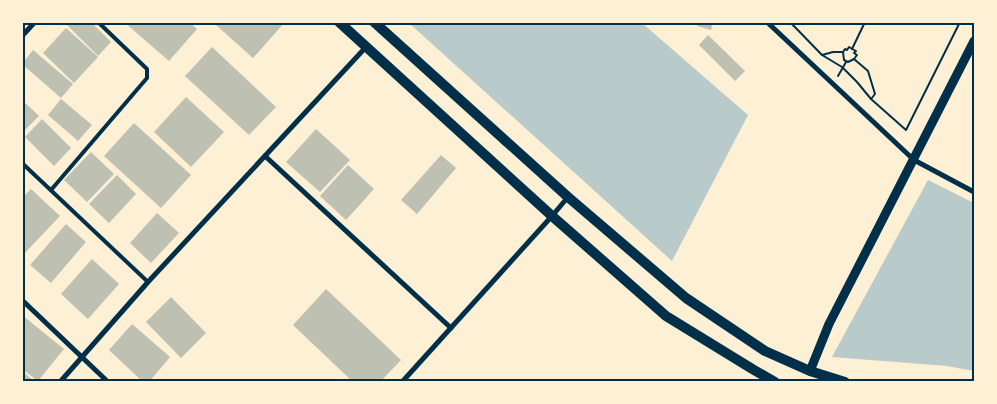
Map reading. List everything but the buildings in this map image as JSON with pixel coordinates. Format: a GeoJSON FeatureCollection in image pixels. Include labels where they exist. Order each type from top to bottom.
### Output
{"type":"FeatureCollection","features":[{"type":"Feature","properties":{"kind":"main road"},"geometry":{"type":"LineString","coordinates":[[339,22],[552,216],[666,316],[775,382]]}},
{"type":"Feature","properties":{"kind":"main road"},"geometry":{"type":"LineString","coordinates":[[374,22],[568,198],[686,298],[765,351],[808,376],[845,382]]}},
{"type":"Feature","properties":{"kind":"street"},"geometry":{"type":"LineString","coordinates":[[767,22],[914,160],[974,192]]}},
{"type":"Feature","properties":{"kind":"street"},"geometry":{"type":"LineString","coordinates":[[22,36],[33,23]]}},
{"type":"Feature","properties":{"kind":"street"},"geometry":{"type":"LineString","coordinates":[[808,376],[829,324],[974,41]]}},
{"type":"Feature","properties":{"kind":"street"},"geometry":{"type":"LineString","coordinates":[[60,382],[148,282],[366,47]]}},
{"type":"Feature","properties":{"kind":"street"},"geometry":{"type":"LineString","coordinates":[[265,156],[451,328]]}},
{"type":"Feature","properties":{"kind":"street"},"geometry":{"type":"LineString","coordinates":[[402,382],[568,198]]}},
{"type":"Feature","properties":{"kind":"street"},"geometry":{"type":"LineString","coordinates":[[22,300],[108,382]]}},
{"type":"Feature","properties":{"kind":"lane"},"geometry":{"type":"LineString","coordinates":[[51,190],[147,78],[147,69],[98,22]]}},
{"type":"Feature","properties":{"kind":"lane"},"geometry":{"type":"LineString","coordinates":[[22,163],[148,282]]}},
{"type":"Feature","properties":{"kind":"path"},"geometry":{"type":"LineString","coordinates":[[790,22],[822,55],[842,67],[871,99],[906,130],[960,22]]}},
{"type":"Feature","properties":{"kind":"path"},"geometry":{"type":"LineString","coordinates":[[852,49],[865,22]]}},
{"type":"Feature","properties":{"kind":"path"},"geometry":{"type":"LineString","coordinates":[[822,55],[843,52],[845,48],[847,50],[849,47],[856,51],[854,53],[857,55],[854,59],[846,62],[842,67]]}},
{"type":"Feature","properties":{"kind":"path"},"geometry":{"type":"LineString","coordinates":[[843,52],[846,62]]}},
{"type":"Feature","properties":{"kind":"path"},"geometry":{"type":"LineString","coordinates":[[854,59],[868,71],[875,94],[871,99]]}},
{"type":"Feature","properties":{"kind":"shaded area"},"geometry":{"type":"Polygon","coordinates":[[[409,23],[642,23],[748,115],[672,261],[409,23]]]}},
{"type":"Feature","properties":{"kind":"shaded area"},"geometry":{"type":"Polygon","coordinates":[[[928,180],[974,203],[974,371],[947,366],[832,357],[928,180]]]}}]}
